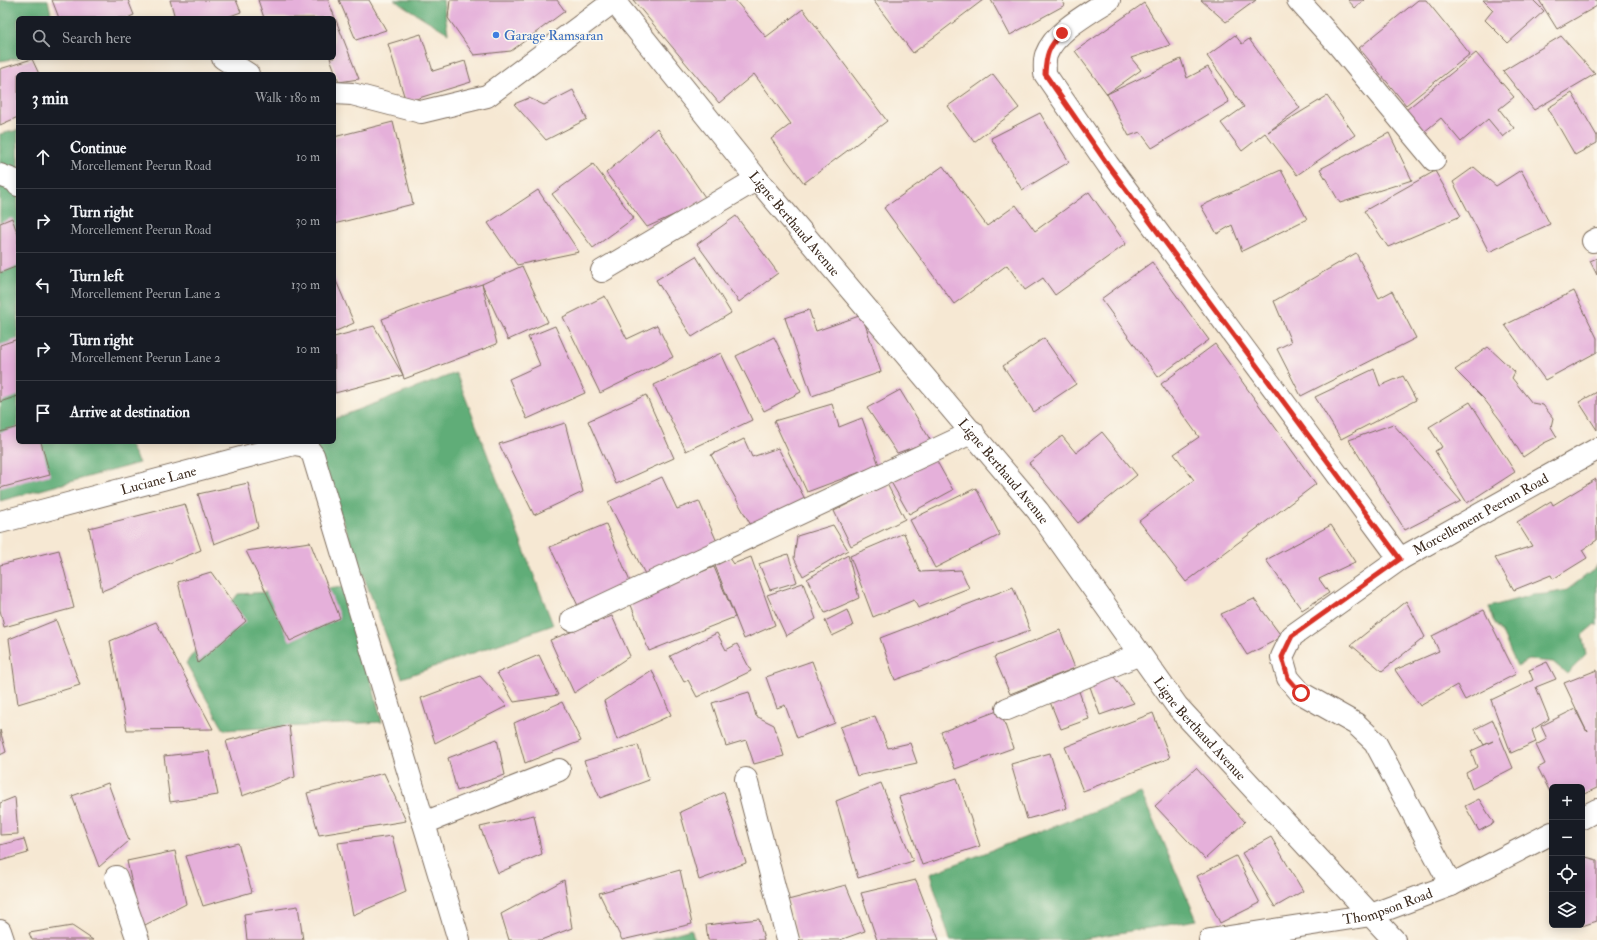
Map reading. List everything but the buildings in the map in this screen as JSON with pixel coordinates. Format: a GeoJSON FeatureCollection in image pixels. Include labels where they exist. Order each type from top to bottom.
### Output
{"type":"FeatureCollection","features":[{"type":"Feature","properties":{"kind":"street"},"geometry":{"type":"LineString","coordinates":[[336,93],[352,94],[421,112],[487,96],[614,0]]}},
{"type":"Feature","properties":{"kind":"street","name":"Ligne Berthaud Avenue"},"geometry":{"type":"LineString","coordinates":[[614,0],[757,179],[973,432],[1038,511],[1177,706],[1394,940]]}},
{"type":"Feature","properties":{"kind":"street"},"geometry":{"type":"LineString","coordinates":[[1109,0],[1062,33],[1052,42],[1046,57],[1045,74],[1108,165],[1400,559]]}},
{"type":"Feature","properties":{"kind":"street"},"geometry":{"type":"LineString","coordinates":[[1298,0],[1340,47],[1434,160]]}},
{"type":"Feature","properties":{"kind":"street"},"geometry":{"type":"LineString","coordinates":[[227,60],[245,72]]}},
{"type":"Feature","properties":{"kind":"street"},"geometry":{"type":"LineString","coordinates":[[0,176],[16,181]]}},
{"type":"Feature","properties":{"kind":"street"},"geometry":{"type":"LineString","coordinates":[[602,271],[757,179]]}},
{"type":"Feature","properties":{"kind":"street"},"geometry":{"type":"LineString","coordinates":[[572,620],[973,432]]}},
{"type":"Feature","properties":{"kind":"street","name":"Luciane Lane"},"geometry":{"type":"LineString","coordinates":[[0,522],[294,444],[306,446],[313,455],[424,823]]}},
{"type":"Feature","properties":{"kind":"street","name":"Morcellement Peerun Road"},"geometry":{"type":"LineString","coordinates":[[1451,885],[1375,742],[1356,724],[1301,693],[1288,678],[1282,657],[1292,636],[1400,559],[1597,449]]}},
{"type":"Feature","properties":{"kind":"street"},"geometry":{"type":"LineString","coordinates":[[1007,709],[1140,654]]}},
{"type":"Feature","properties":{"kind":"street"},"geometry":{"type":"LineString","coordinates":[[459,940],[424,823],[559,770]]}},
{"type":"Feature","properties":{"kind":"street"},"geometry":{"type":"LineString","coordinates":[[746,779],[788,940]]}},
{"type":"Feature","properties":{"kind":"street"},"geometry":{"type":"LineString","coordinates":[[1585,816],[1597,810]]}},
{"type":"Feature","properties":{"kind":"street","name":"Thompson Road"},"geometry":{"type":"LineString","coordinates":[[1210,940],[1371,915],[1451,885],[1549,835]]}},
{"type":"Feature","properties":{"kind":"street"},"geometry":{"type":"LineString","coordinates":[[116,877],[138,940]]}},
{"type":"Feature","properties":{"kind":"street"},"geometry":{"type":"LineString","coordinates":[[0,931],[3,940]]}},
{"type":"Feature","properties":{"kind":"green space"},"geometry":{"type":"Polygon","coordinates":[[[0,0],[48,0],[52,16],[16,16],[16,58],[0,61],[0,0]]]}},
{"type":"Feature","properties":{"kind":"green space"},"geometry":{"type":"Polygon","coordinates":[[[394,0],[443,0],[448,33],[394,0]]]}},
{"type":"Feature","properties":{"kind":"green space"},"geometry":{"type":"Polygon","coordinates":[[[16,130],[16,444],[129,444],[139,463],[0,501],[0,134],[16,130]]]}},
{"type":"Feature","properties":{"kind":"green space"},"geometry":{"type":"Polygon","coordinates":[[[456,373],[553,625],[402,678],[314,444],[336,444],[336,418],[456,373]]]}},
{"type":"Feature","properties":{"kind":"green space"},"geometry":{"type":"Polygon","coordinates":[[[1597,565],[1597,626],[1595,624],[1582,635],[1586,655],[1567,674],[1553,662],[1529,660],[1517,666],[1503,635],[1493,620],[1489,607],[1532,595],[1567,590],[1596,568],[1597,565]]]}},
{"type":"Feature","properties":{"kind":"green space"},"geometry":{"type":"Polygon","coordinates":[[[346,587],[382,722],[224,730],[186,663],[238,594],[346,587]]]}},
{"type":"Feature","properties":{"kind":"green space"},"geometry":{"type":"Polygon","coordinates":[[[1141,793],[1197,920],[1077,940],[950,940],[930,874],[1141,793]]]}},
{"type":"Feature","properties":{"kind":"green space"},"geometry":{"type":"Polygon","coordinates":[[[691,929],[695,940],[652,940],[691,929]]]}},
{"type":"Feature","properties":{"kind":"place","name":"Garage Ramsaran"},"geometry":{"type":"Point","coordinates":[496,35]}},
{"type":"Feature","properties":{"kind":"route"},"geometry":{"type":"LineString","coordinates":[[1062,33],[1052,42],[1046,57],[1045,74],[1108,165],[1400,559],[1292,636],[1282,657],[1288,678],[1301,693]]}}]}
